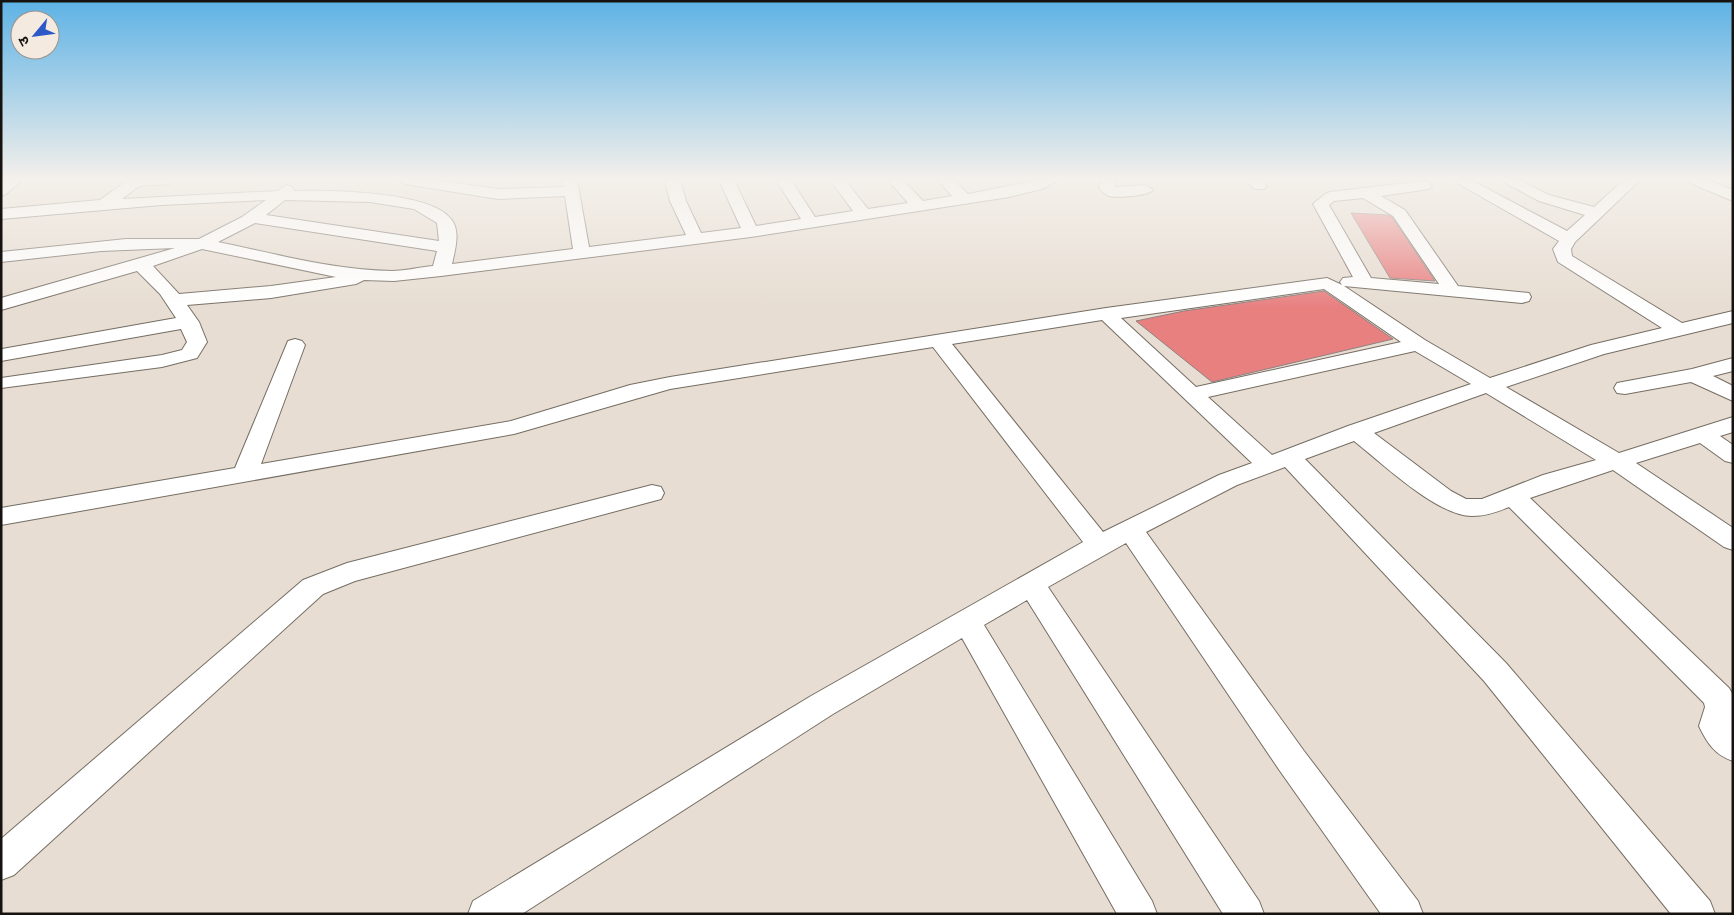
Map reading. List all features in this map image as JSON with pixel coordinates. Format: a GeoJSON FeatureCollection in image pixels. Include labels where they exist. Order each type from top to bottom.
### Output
{"type":"FeatureCollection","features":[{"type":"Feature","properties":{"kind":"street"},"geometry":{"type":"LineString","coordinates":[[1,304],[140,264],[201,244],[244,223]]}},
{"type":"Feature","properties":{"kind":"street"},"geometry":{"type":"LineString","coordinates":[[284,223],[446,247]]}},
{"type":"Feature","properties":{"kind":"street"},"geometry":{"type":"LineString","coordinates":[[440,271],[446,247],[448,228],[445,223]]}},
{"type":"Feature","properties":{"kind":"street"},"geometry":{"type":"LineString","coordinates":[[577,223],[582,254]]}},
{"type":"Feature","properties":{"kind":"street"},"geometry":{"type":"LineString","coordinates":[[688,223],[696,239]]}},
{"type":"Feature","properties":{"kind":"street"},"geometry":{"type":"LineString","coordinates":[[747,223],[751,232]]}},
{"type":"Feature","properties":{"kind":"street"},"geometry":{"type":"LineString","coordinates":[[176,300],[299,289],[369,276],[394,276],[582,254],[811,223]]}},
{"type":"Feature","properties":{"kind":"street"},"geometry":{"type":"LineString","coordinates":[[1332,223],[1366,283]]}},
{"type":"Feature","properties":{"kind":"street"},"geometry":{"type":"LineString","coordinates":[[1405,223],[1452,290]]}},
{"type":"Feature","properties":{"kind":"street"},"geometry":{"type":"LineString","coordinates":[[1538,223],[1568,239]]}},
{"type":"Feature","properties":{"kind":"street"},"geometry":{"type":"LineString","coordinates":[[1586,223],[1568,239],[1562,249],[1564,258],[1574,266],[1678,329]]}},
{"type":"Feature","properties":{"kind":"street"},"geometry":{"type":"LineString","coordinates":[[1,257],[150,242],[201,244],[369,276]]}},
{"type":"Feature","properties":{"kind":"street"},"geometry":{"type":"LineString","coordinates":[[140,264],[176,300],[189,322],[197,342],[190,354],[162,361],[3,385],[2,354],[189,322]]}},
{"type":"Feature","properties":{"kind":"street"},"geometry":{"type":"LineString","coordinates":[[1328,283],[1418,344],[1616,462],[1733,541]]}},
{"type":"Feature","properties":{"kind":"street"},"geometry":{"type":"LineString","coordinates":[[1,517],[514,427],[638,390],[670,383],[1106,314],[1328,283],[1366,283],[1522,296]]}},
{"type":"Feature","properties":{"kind":"street"},"geometry":{"type":"LineString","coordinates":[[1106,314],[1192,394],[1278,460],[1495,672],[1696,914]]}},
{"type":"Feature","properties":{"kind":"street"},"geometry":{"type":"LineString","coordinates":[[487,914],[822,705],[1099,544],[1228,480],[1356,431],[1598,349],[1678,329],[1731,319]]}},
{"type":"Feature","properties":{"kind":"street"},"geometry":{"type":"LineString","coordinates":[[938,341],[1099,544]]}},
{"type":"Feature","properties":{"kind":"street"},"geometry":{"type":"LineString","coordinates":[[1192,394],[1418,344]]}},
{"type":"Feature","properties":{"kind":"street"},"geometry":{"type":"LineString","coordinates":[[245,474],[295,345]]}},
{"type":"Feature","properties":{"kind":"street"},"geometry":{"type":"LineString","coordinates":[[1625,388],[1694,375],[1733,364]]}},
{"type":"Feature","properties":{"kind":"street"},"geometry":{"type":"LineString","coordinates":[[1694,375],[1733,395]]}},
{"type":"Feature","properties":{"kind":"street"},"geometry":{"type":"LineString","coordinates":[[1356,431],[1442,497],[1460,506],[1471,508],[1485,506],[1512,495],[1733,424]]}},
{"type":"Feature","properties":{"kind":"street"},"geometry":{"type":"LineString","coordinates":[[1703,435],[1733,456]]}},
{"type":"Feature","properties":{"kind":"street"},"geometry":{"type":"LineString","coordinates":[[1,863],[313,587],[347,573],[652,493]]}},
{"type":"Feature","properties":{"kind":"street"},"geometry":{"type":"LineString","coordinates":[[1512,495],[1718,697],[1721,707],[1715,726],[1733,747]]}},
{"type":"Feature","properties":{"kind":"street"},"geometry":{"type":"LineString","coordinates":[[1130,529],[1292,761],[1404,914]]}},
{"type":"Feature","properties":{"kind":"street"},"geometry":{"type":"LineString","coordinates":[[1031,584],[1245,914]]}},
{"type":"Feature","properties":{"kind":"street"},"geometry":{"type":"LineString","coordinates":[[967,621],[1138,914]]}},
{"type":"Feature","properties":{"kind":"building"},"geometry":{"type":"Polygon","coordinates":[[[1357,223],[1396,223],[1435,281],[1390,278],[1357,223]]]}},
{"type":"Feature","properties":{"kind":"building"},"geometry":{"type":"Polygon","coordinates":[[[1324,291],[1393,339],[1212,382],[1136,321],[1184,311],[1324,291]]]}}]}
